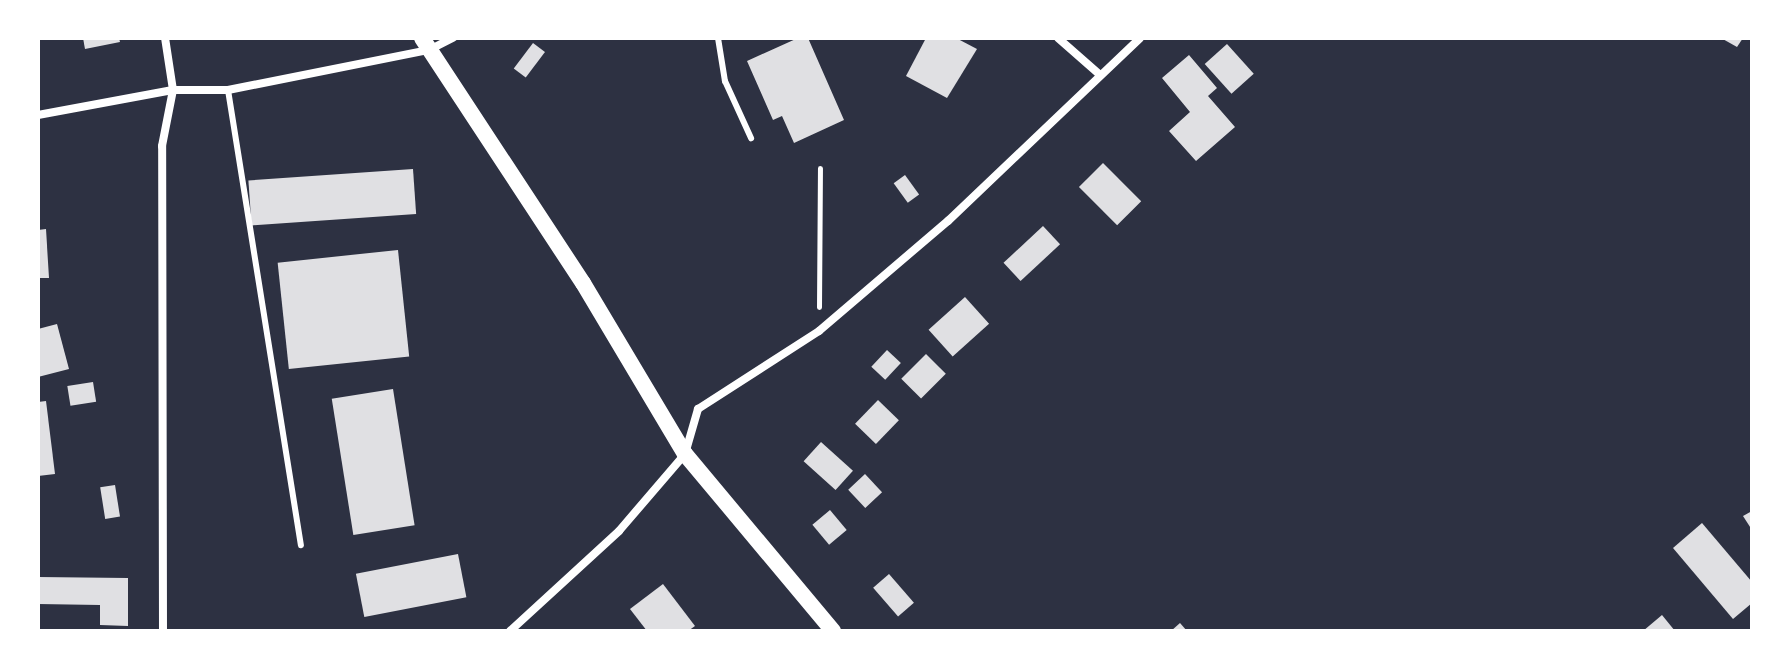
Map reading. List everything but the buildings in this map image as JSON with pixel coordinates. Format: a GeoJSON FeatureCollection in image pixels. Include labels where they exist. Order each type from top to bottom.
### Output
{"type":"FeatureCollection","features":[{"type":"Feature","properties":{"kind":"main road"},"geometry":{"type":"LineString","coordinates":[[425,44],[583,283],[685,454],[833,631]]}},
{"type":"Feature","properties":{"kind":"street"},"geometry":{"type":"LineString","coordinates":[[163,631],[162,146],[173,90],[165,38]]}},
{"type":"Feature","properties":{"kind":"street"},"geometry":{"type":"LineString","coordinates":[[38,115],[173,90],[228,90],[453,38]]}},
{"type":"Feature","properties":{"kind":"street"},"geometry":{"type":"LineString","coordinates":[[1058,38],[1099,74]]}},
{"type":"Feature","properties":{"kind":"street"},"geometry":{"type":"LineString","coordinates":[[510,631],[619,531],[685,454],[698,409],[819,331],[948,221],[1140,38]]}},
{"type":"Feature","properties":{"kind":"lane"},"geometry":{"type":"LineString","coordinates":[[718,38],[725,81],[751,138]]}},
{"type":"Feature","properties":{"kind":"lane"},"geometry":{"type":"LineString","coordinates":[[228,90],[301,545]]}},
{"type":"Feature","properties":{"kind":"path"},"geometry":{"type":"LineString","coordinates":[[819,331],[820,168]]}}]}
